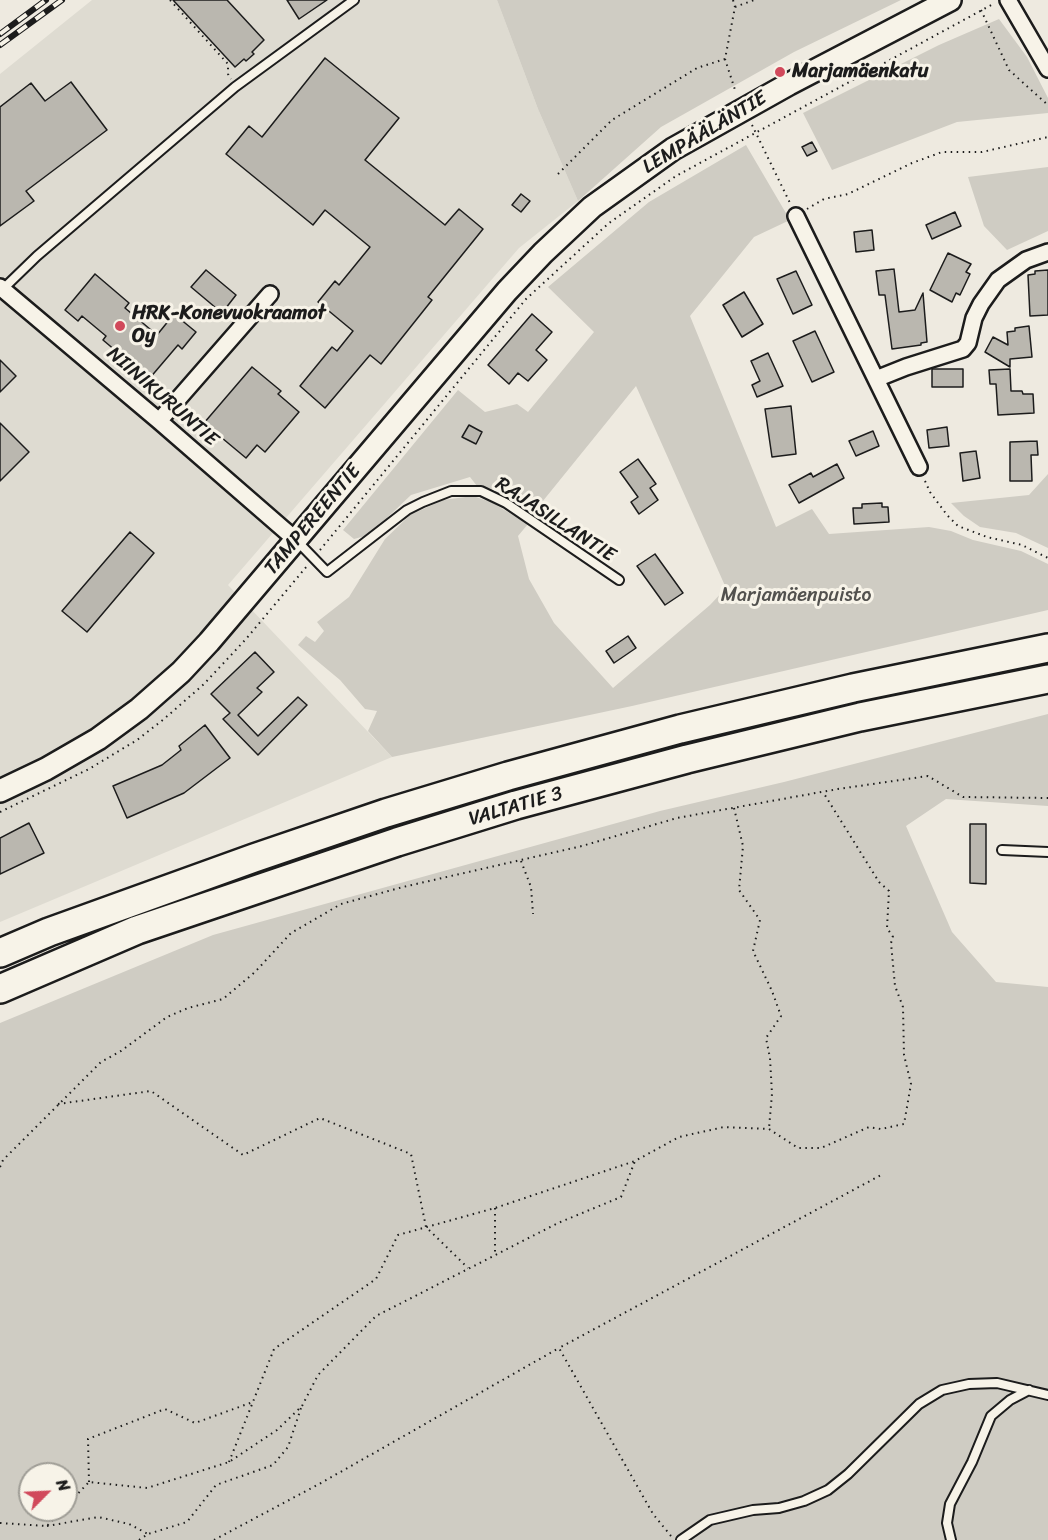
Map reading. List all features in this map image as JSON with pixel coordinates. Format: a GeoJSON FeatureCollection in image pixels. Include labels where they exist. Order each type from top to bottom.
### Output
{"type":"FeatureCollection","features":[{"type":"Feature","properties":{"kind":"highway","name":"VALTATIE 3"},"geometry":{"type":"LineString","coordinates":[[0,952],[254,858],[386,813],[508,776],[680,729],[853,688],[1048,648]]}},
{"type":"Feature","properties":{"kind":"highway","name":"VALTATIE 3"},"geometry":{"type":"LineString","coordinates":[[0,989],[137,930],[397,842],[516,806],[687,759],[860,717],[1048,679]]}},
{"type":"Feature","properties":{"kind":"main road","name":"LEMPÄÄLÄNTIE"},"geometry":{"type":"LineString","coordinates":[[592,207],[673,149],[789,84],[950,0]]}},
{"type":"Feature","properties":{"kind":"main road","name":"TAMPEREENTIE"},"geometry":{"type":"LineString","coordinates":[[0,791],[81,750],[139,709],[181,672],[507,291],[592,207]]}},
{"type":"Feature","properties":{"kind":"street"},"geometry":{"type":"LineString","coordinates":[[1008,0],[1048,69]]}},
{"type":"Feature","properties":{"kind":"street"},"geometry":{"type":"LineString","coordinates":[[796,216],[919,467]]}},
{"type":"Feature","properties":{"kind":"street"},"geometry":{"type":"LineString","coordinates":[[876,379],[963,349],[968,342],[974,318],[981,304],[998,280],[1026,260],[1048,252]]}},
{"type":"Feature","properties":{"kind":"street","name":"NIINIKURUNTIE"},"geometry":{"type":"LineString","coordinates":[[1,288],[296,540]]}},
{"type":"Feature","properties":{"kind":"street"},"geometry":{"type":"LineString","coordinates":[[159,421],[270,294]]}},
{"type":"Feature","properties":{"kind":"lane"},"geometry":{"type":"LineString","coordinates":[[1,288],[235,87],[354,0]]}},
{"type":"Feature","properties":{"kind":"lane","name":"RAJASILLANTIE"},"geometry":{"type":"LineString","coordinates":[[312,559],[327,572],[407,510],[451,491],[472,490],[481,491],[506,503],[618,580]]}},
{"type":"Feature","properties":{"kind":"lane"},"geometry":{"type":"LineString","coordinates":[[296,540],[312,559]]}},
{"type":"Feature","properties":{"kind":"lane"},"geometry":{"type":"LineString","coordinates":[[1002,850],[1048,852]]}},
{"type":"Feature","properties":{"kind":"lane"},"geometry":{"type":"LineString","coordinates":[[681,1540],[710,1520],[753,1510],[779,1508],[804,1501],[828,1490],[848,1474],[919,1404],[942,1390],[969,1384],[997,1383],[1048,1395]]}},
{"type":"Feature","properties":{"kind":"lane"},"geometry":{"type":"LineString","coordinates":[[951,1540],[947,1523],[950,1504],[972,1462],[991,1416],[1010,1400],[1029,1390]]}},
{"type":"Feature","properties":{"kind":"path"},"geometry":{"type":"LineString","coordinates":[[170,0],[228,64],[228,74],[235,87]]}},
{"type":"Feature","properties":{"kind":"path"},"geometry":{"type":"LineString","coordinates":[[734,0],[735,8],[725,59],[737,96]]}},
{"type":"Feature","properties":{"kind":"path"},"geometry":{"type":"LineString","coordinates":[[735,8],[754,0]]}},
{"type":"Feature","properties":{"kind":"path"},"geometry":{"type":"LineString","coordinates":[[0,812],[89,769],[136,740],[164,720],[204,684],[246,639],[526,299],[609,223],[676,176],[1000,0]]}},
{"type":"Feature","properties":{"kind":"path"},"geometry":{"type":"LineString","coordinates":[[981,10],[1009,70],[1048,105]]}},
{"type":"Feature","properties":{"kind":"path"},"geometry":{"type":"LineString","coordinates":[[558,174],[612,120],[697,68],[725,59]]}},
{"type":"Feature","properties":{"kind":"path"},"geometry":{"type":"LineString","coordinates":[[756,131],[796,216],[825,199],[848,194],[912,163],[942,152],[982,152],[1048,137]]}},
{"type":"Feature","properties":{"kind":"path"},"geometry":{"type":"LineString","coordinates":[[919,467],[930,492],[958,526],[987,537],[1022,545],[1048,558]]}},
{"type":"Feature","properties":{"kind":"path"},"geometry":{"type":"LineString","coordinates":[[0,1167],[3,1160],[101,1062],[121,1051],[167,1017],[188,1008],[223,999],[255,972],[291,933],[340,904],[403,887],[582,846],[677,818],[928,776],[963,797],[1048,798]]}},
{"type":"Feature","properties":{"kind":"path"},"geometry":{"type":"LineString","coordinates":[[229,1462],[274,1349],[376,1279],[398,1235],[495,1208],[635,1161],[679,1137],[724,1127],[769,1129],[798,1148],[821,1148],[869,1127],[882,1129],[904,1124],[911,1084],[904,1055],[903,1007],[895,986],[891,943],[893,937],[887,928],[889,891],[879,882],[823,792]]}},
{"type":"Feature","properties":{"kind":"path"},"geometry":{"type":"LineString","coordinates":[[734,808],[743,846],[739,890],[760,921],[753,951],[772,991],[780,1016],[766,1038],[770,1058],[772,1094],[769,1129]]}},
{"type":"Feature","properties":{"kind":"path"},"geometry":{"type":"LineString","coordinates":[[521,861],[531,887],[533,914]]}},
{"type":"Feature","properties":{"kind":"path"},"geometry":{"type":"LineString","coordinates":[[57,1104],[151,1090],[243,1155],[320,1118],[411,1154],[426,1227],[468,1268]]}},
{"type":"Feature","properties":{"kind":"path"},"geometry":{"type":"LineString","coordinates":[[139,1540],[148,1534],[187,1522],[216,1485],[273,1465],[288,1447],[302,1406],[318,1375],[376,1316],[558,1223],[621,1197],[635,1161]]}},
{"type":"Feature","properties":{"kind":"path"},"geometry":{"type":"LineString","coordinates":[[214,1540],[321,1483],[559,1348],[883,1174]]}},
{"type":"Feature","properties":{"kind":"path"},"geometry":{"type":"LineString","coordinates":[[495,1208],[495,1255]]}},
{"type":"Feature","properties":{"kind":"path"},"geometry":{"type":"LineString","coordinates":[[559,1348],[653,1514],[676,1540]]}},
{"type":"Feature","properties":{"kind":"path"},"geometry":{"type":"LineString","coordinates":[[78,1493],[89,1482],[87,1439],[165,1409],[195,1423],[253,1402]]}},
{"type":"Feature","properties":{"kind":"path"},"geometry":{"type":"LineString","coordinates":[[89,1482],[147,1488],[229,1462],[277,1430],[302,1406]]}},
{"type":"Feature","properties":{"kind":"path"},"geometry":{"type":"LineString","coordinates":[[0,1523],[47,1526],[98,1517],[129,1524],[148,1534]]}},
{"type":"Feature","properties":{"kind":"path"},"geometry":{"type":"LineString","coordinates":[[47,1526],[51,1522]]}},
{"type":"Feature","properties":{"kind":"shaded area"},"geometry":{"type":"Polygon","coordinates":[[[92,0],[497,0],[538,109],[578,201],[519,248],[228,585],[392,757],[0,922],[0,74],[92,0]]]}},
{"type":"Feature","properties":{"kind":"green space"},"geometry":{"type":"Polygon","coordinates":[[[497,0],[901,0],[794,52],[661,127],[578,201],[538,109],[497,0]]]}},
{"type":"Feature","properties":{"kind":"green space"},"geometry":{"type":"Polygon","coordinates":[[[999,19],[1027,57],[1048,98],[1048,113],[957,122],[832,170],[803,113],[939,45],[999,19]]]}},
{"type":"Feature","properties":{"kind":"green space","name":"Marjamäenpuisto"},"geometry":{"type":"Polygon","coordinates":[[[746,145],[790,220],[754,237],[690,316],[776,527],[812,509],[829,534],[929,527],[1021,551],[1048,564],[1048,610],[632,706],[392,757],[368,731],[377,711],[365,709],[340,680],[298,645],[306,636],[315,642],[324,631],[317,622],[349,597],[385,539],[410,515],[443,500],[473,496],[491,502],[528,524],[518,536],[529,579],[554,623],[613,688],[710,605],[726,588],[636,386],[534,512],[503,491],[477,486],[470,477],[411,495],[369,535],[354,539],[343,530],[458,390],[485,412],[517,404],[528,412],[594,332],[548,287],[649,202],[746,145]]]}},
{"type":"Feature","properties":{"kind":"green space"},"geometry":{"type":"Polygon","coordinates":[[[1048,167],[1048,231],[1007,250],[984,226],[968,177],[1048,167]]]}},
{"type":"Feature","properties":{"kind":"green space"},"geometry":{"type":"Polygon","coordinates":[[[1048,474],[1048,548],[1016,533],[980,527],[951,503],[1029,495],[1048,474]]]}},
{"type":"Feature","properties":{"kind":"green space"},"geometry":{"type":"Polygon","coordinates":[[[1048,714],[1048,806],[946,799],[906,826],[952,932],[996,982],[1048,987],[1048,1540],[0,1540],[0,1023],[213,935],[660,811],[784,782],[1048,714]]]}},
{"type":"Feature","properties":{"kind":"building"},"geometry":{"type":"Polygon","coordinates":[[[173,0],[227,0],[264,40],[252,52],[254,54],[235,67],[173,0]]]}},
{"type":"Feature","properties":{"kind":"building"},"geometry":{"type":"Polygon","coordinates":[[[287,0],[327,0],[299,19],[287,0]]]}},
{"type":"Feature","properties":{"kind":"building"},"geometry":{"type":"Polygon","coordinates":[[[325,58],[399,118],[365,160],[445,225],[459,209],[483,229],[428,297],[432,300],[381,364],[370,355],[325,408],[300,386],[332,347],[337,351],[353,331],[318,302],[335,281],[339,285],[370,247],[325,210],[313,225],[226,154],[249,126],[262,137],[325,58]]]}},
{"type":"Feature","properties":{"kind":"building"},"geometry":{"type":"Polygon","coordinates":[[[71,82],[107,130],[26,191],[34,201],[0,226],[0,107],[31,83],[45,101],[71,82]]]}},
{"type":"Feature","properties":{"kind":"building"},"geometry":{"type":"Polygon","coordinates":[[[812,142],[817,151],[807,156],[802,147],[812,142]]]}},
{"type":"Feature","properties":{"kind":"building"},"geometry":{"type":"Polygon","coordinates":[[[521,194],[530,201],[521,212],[512,205],[521,194]]]}},
{"type":"Feature","properties":{"kind":"building"},"geometry":{"type":"Polygon","coordinates":[[[955,212],[961,226],[932,239],[926,225],[955,212]]]}},
{"type":"Feature","properties":{"kind":"building"},"geometry":{"type":"Polygon","coordinates":[[[872,230],[874,250],[856,252],[854,232],[872,230]]]}},
{"type":"Feature","properties":{"kind":"building"},"geometry":{"type":"Polygon","coordinates":[[[948,253],[971,264],[966,272],[970,274],[960,295],[956,293],[952,302],[930,290],[948,253]]]}},
{"type":"Feature","properties":{"kind":"building"},"geometry":{"type":"Polygon","coordinates":[[[894,269],[899,312],[915,310],[923,293],[927,342],[921,345],[892,349],[885,295],[879,295],[876,271],[894,269]]]}},
{"type":"Feature","properties":{"kind":"building"},"geometry":{"type":"Polygon","coordinates":[[[206,270],[236,295],[222,313],[191,287],[206,270]]]}},
{"type":"Feature","properties":{"kind":"building"},"geometry":{"type":"Polygon","coordinates":[[[1048,270],[1048,315],[1030,316],[1028,275],[1035,274],[1035,271],[1048,270]]]}},
{"type":"Feature","properties":{"kind":"building"},"geometry":{"type":"Polygon","coordinates":[[[796,271],[812,305],[793,314],[777,279],[796,271]]]}},
{"type":"Feature","properties":{"kind":"building","name":"HRK-Konevuokraamot Oy"},"geometry":{"type":"Polygon","coordinates":[[[95,274],[129,303],[125,308],[157,335],[174,314],[196,332],[182,349],[178,345],[149,379],[103,340],[106,336],[82,316],[78,321],[65,310],[95,274]]]}},
{"type":"Feature","properties":{"kind":"building"},"geometry":{"type":"Polygon","coordinates":[[[744,292],[763,324],[742,337],[723,305],[744,292]]]}},
{"type":"Feature","properties":{"kind":"building"},"geometry":{"type":"Polygon","coordinates":[[[532,314],[552,332],[536,350],[547,360],[528,381],[518,373],[509,384],[488,365],[532,314]]]}},
{"type":"Feature","properties":{"kind":"building"},"geometry":{"type":"Polygon","coordinates":[[[1029,326],[1032,357],[1010,359],[1010,367],[985,352],[993,337],[1008,345],[1007,332],[1029,326]]]}},
{"type":"Feature","properties":{"kind":"building"},"geometry":{"type":"Polygon","coordinates":[[[815,331],[834,372],[812,382],[793,341],[815,331]]]}},
{"type":"Feature","properties":{"kind":"building"},"geometry":{"type":"Polygon","coordinates":[[[768,353],[783,386],[757,397],[752,385],[760,381],[751,361],[768,353]]]}},
{"type":"Feature","properties":{"kind":"building"},"geometry":{"type":"Polygon","coordinates":[[[0,360],[16,376],[0,392],[0,360]]]}},
{"type":"Feature","properties":{"kind":"building"},"geometry":{"type":"Polygon","coordinates":[[[252,367],[281,391],[278,394],[299,412],[265,452],[257,445],[246,458],[204,423],[252,367]]]}},
{"type":"Feature","properties":{"kind":"building"},"geometry":{"type":"Polygon","coordinates":[[[932,369],[963,369],[963,387],[932,387],[932,369]]]}},
{"type":"Feature","properties":{"kind":"building"},"geometry":{"type":"Polygon","coordinates":[[[1010,369],[1011,391],[1033,394],[1034,413],[998,415],[996,384],[990,384],[989,370],[1010,369]]]}},
{"type":"Feature","properties":{"kind":"building"},"geometry":{"type":"Polygon","coordinates":[[[791,406],[796,454],[772,457],[765,409],[791,406]]]}},
{"type":"Feature","properties":{"kind":"building"},"geometry":{"type":"Polygon","coordinates":[[[0,423],[29,452],[0,481],[0,423]]]}},
{"type":"Feature","properties":{"kind":"building"},"geometry":{"type":"Polygon","coordinates":[[[469,425],[482,432],[476,444],[462,437],[469,425]]]}},
{"type":"Feature","properties":{"kind":"building"},"geometry":{"type":"Polygon","coordinates":[[[947,427],[949,446],[929,448],[927,430],[947,427]]]}},
{"type":"Feature","properties":{"kind":"building"},"geometry":{"type":"Polygon","coordinates":[[[873,431],[879,446],[856,456],[849,441],[873,431]]]}},
{"type":"Feature","properties":{"kind":"building"},"geometry":{"type":"Polygon","coordinates":[[[1037,441],[1038,455],[1031,455],[1032,481],[1010,481],[1010,442],[1037,441]]]}},
{"type":"Feature","properties":{"kind":"building"},"geometry":{"type":"Polygon","coordinates":[[[976,451],[980,478],[963,481],[960,453],[976,451]]]}},
{"type":"Feature","properties":{"kind":"building"},"geometry":{"type":"Polygon","coordinates":[[[638,459],[656,484],[650,488],[658,500],[639,514],[631,502],[638,497],[620,472],[638,459]]]}},
{"type":"Feature","properties":{"kind":"building"},"geometry":{"type":"Polygon","coordinates":[[[837,464],[844,478],[799,503],[789,485],[811,473],[813,477],[837,464]]]}},
{"type":"Feature","properties":{"kind":"building"},"geometry":{"type":"Polygon","coordinates":[[[882,503],[882,507],[888,507],[889,522],[854,524],[853,508],[862,508],[862,504],[882,503]]]}},
{"type":"Feature","properties":{"kind":"building"},"geometry":{"type":"Polygon","coordinates":[[[130,532],[154,553],[87,632],[62,611],[130,532]]]}},
{"type":"Feature","properties":{"kind":"building"},"geometry":{"type":"Polygon","coordinates":[[[655,554],[683,593],[665,605],[637,566],[655,554]]]}},
{"type":"Feature","properties":{"kind":"building"},"geometry":{"type":"Polygon","coordinates":[[[628,636],[636,648],[614,663],[606,651],[628,636]]]}},
{"type":"Feature","properties":{"kind":"building"},"geometry":{"type":"Polygon","coordinates":[[[255,652],[274,672],[257,688],[262,692],[238,715],[258,736],[298,697],[307,705],[258,755],[223,719],[230,713],[211,694],[255,652]]]}},
{"type":"Feature","properties":{"kind":"building"},"geometry":{"type":"Polygon","coordinates":[[[205,725],[230,758],[184,793],[127,818],[113,786],[162,765],[181,750],[179,746],[205,725]]]}},
{"type":"Feature","properties":{"kind":"building"},"geometry":{"type":"Polygon","coordinates":[[[29,823],[44,853],[0,874],[0,838],[29,823]]]}},
{"type":"Feature","properties":{"kind":"building"},"geometry":{"type":"Polygon","coordinates":[[[970,824],[986,824],[986,884],[970,883],[970,824]]]}},
{"type":"Feature","properties":{"kind":"railway"},"geometry":{"type":"LineString","coordinates":[[0,34],[46,0]]}},
{"type":"Feature","properties":{"kind":"railway"},"geometry":{"type":"LineString","coordinates":[[0,45],[62,0]]}},
{"type":"Feature","properties":{"kind":"place","name":"Marjamäenkatu"},"geometry":{"type":"Point","coordinates":[780,72]}},
{"type":"Feature","properties":{"kind":"place","name":"HRK-Konevuokraamot Oy"},"geometry":{"type":"Point","coordinates":[120,326]}}]}
